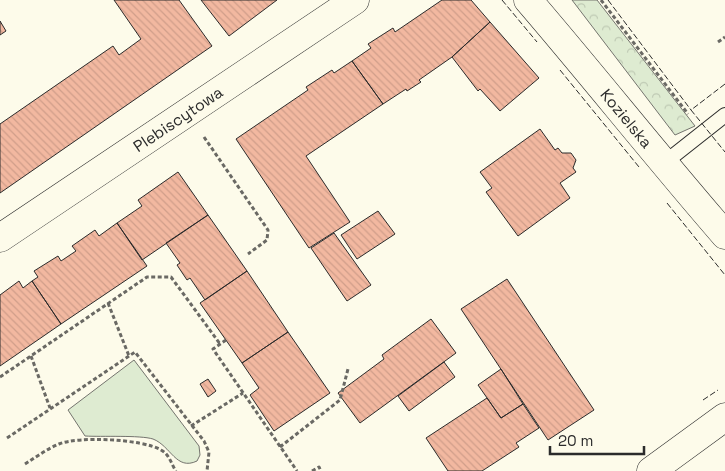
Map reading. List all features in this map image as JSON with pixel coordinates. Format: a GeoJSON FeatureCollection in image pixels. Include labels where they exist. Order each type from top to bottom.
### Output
{"type":"FeatureCollection","features":[{"type":"Feature","properties":{"kind":"street","name":"Plebiscytowa"},"geometry":{"type":"LineString","coordinates":[[0,238],[354,0]]}},
{"type":"Feature","properties":{"kind":"street","name":"Kozielska"},"geometry":{"type":"LineString","coordinates":[[528,0],[602,86],[663,164],[725,235]]}},
{"type":"Feature","properties":{"kind":"street"},"geometry":{"type":"LineString","coordinates":[[651,471],[725,417]]}},
{"type":"Feature","properties":{"kind":"lane"},"geometry":{"type":"LineString","coordinates":[[663,164],[725,115]]}},
{"type":"Feature","properties":{"kind":"path"},"geometry":{"type":"LineString","coordinates":[[601,0],[702,133]]}},
{"type":"Feature","properties":{"kind":"path"},"geometry":{"type":"LineString","coordinates":[[718,42],[725,37]]}},
{"type":"Feature","properties":{"kind":"path"},"geometry":{"type":"LineString","coordinates":[[199,130],[268,230],[267,240],[248,254]]}},
{"type":"Feature","properties":{"kind":"path"},"geometry":{"type":"LineString","coordinates":[[0,377],[147,277],[171,277],[220,344]]}},
{"type":"Feature","properties":{"kind":"path"},"geometry":{"type":"LineString","coordinates":[[108,303],[129,356]]}},
{"type":"Feature","properties":{"kind":"path"},"geometry":{"type":"LineString","coordinates":[[226,340],[213,349],[297,471]]}},
{"type":"Feature","properties":{"kind":"path"},"geometry":{"type":"LineString","coordinates":[[7,438],[135,352],[204,442],[209,452],[207,471]]}},
{"type":"Feature","properties":{"kind":"path"},"geometry":{"type":"LineString","coordinates":[[31,356],[50,408]]}},
{"type":"Feature","properties":{"kind":"path"},"geometry":{"type":"LineString","coordinates":[[280,447],[340,400],[348,370]]}},
{"type":"Feature","properties":{"kind":"path"},"geometry":{"type":"LineString","coordinates":[[192,426],[243,393]]}},
{"type":"Feature","properties":{"kind":"path"},"geometry":{"type":"LineString","coordinates":[[25,464],[59,444],[94,440],[147,443],[162,450],[171,459],[176,471]]}},
{"type":"Feature","properties":{"kind":"path"},"geometry":{"type":"LineString","coordinates":[[312,471],[319,467],[321,471]]}},
{"type":"Feature","properties":{"kind":"green space"},"geometry":{"type":"Polygon","coordinates":[[[572,0],[597,0],[695,126],[675,135],[572,0]]]}},
{"type":"Feature","properties":{"kind":"green space"},"geometry":{"type":"Polygon","coordinates":[[[134,360],[199,446],[200,455],[197,461],[184,463],[153,439],[85,436],[68,410],[134,360]]]}},
{"type":"Feature","properties":{"kind":"building"},"geometry":{"type":"Polygon","coordinates":[[[114,0],[179,0],[212,46],[0,193],[0,124],[113,46],[119,55],[141,39],[114,0]]]}},
{"type":"Feature","properties":{"kind":"building"},"geometry":{"type":"Polygon","coordinates":[[[201,0],[277,0],[229,36],[201,0]]]}},
{"type":"Feature","properties":{"kind":"building"},"geometry":{"type":"Polygon","coordinates":[[[442,0],[471,0],[490,22],[452,57],[419,80],[421,82],[383,104],[352,61],[371,48],[368,44],[393,28],[395,32],[442,0]]]}},
{"type":"Feature","properties":{"kind":"building"},"geometry":{"type":"Polygon","coordinates":[[[0,21],[6,31],[0,35],[0,21]]]}},
{"type":"Feature","properties":{"kind":"building"},"geometry":{"type":"Polygon","coordinates":[[[490,22],[539,78],[500,111],[480,89],[478,91],[452,57],[490,22]]]}},
{"type":"Feature","properties":{"kind":"building"},"geometry":{"type":"Polygon","coordinates":[[[352,61],[383,104],[306,156],[350,222],[309,248],[236,139],[308,90],[306,87],[332,70],[334,73],[352,61]]]}},
{"type":"Feature","properties":{"kind":"building"},"geometry":{"type":"Polygon","coordinates":[[[540,129],[555,150],[558,148],[562,153],[571,153],[576,160],[573,168],[576,172],[560,183],[570,198],[518,236],[486,192],[492,188],[480,172],[540,129]]]}},
{"type":"Feature","properties":{"kind":"building"},"geometry":{"type":"Polygon","coordinates":[[[178,172],[208,215],[142,260],[117,223],[142,206],[138,200],[178,172]]]}},
{"type":"Feature","properties":{"kind":"building"},"geometry":{"type":"Polygon","coordinates":[[[378,211],[395,234],[357,259],[341,235],[378,211]]]}},
{"type":"Feature","properties":{"kind":"building"},"geometry":{"type":"Polygon","coordinates":[[[208,215],[247,271],[205,300],[190,278],[187,280],[177,265],[180,263],[166,243],[208,215]]]}},
{"type":"Feature","properties":{"kind":"building"},"geometry":{"type":"Polygon","coordinates":[[[117,223],[147,266],[61,324],[32,281],[38,277],[34,271],[58,256],[61,261],[76,251],[72,246],[95,230],[99,236],[117,223]]]}},
{"type":"Feature","properties":{"kind":"building"},"geometry":{"type":"Polygon","coordinates":[[[334,233],[371,285],[347,301],[311,248],[334,233]]]}},
{"type":"Feature","properties":{"kind":"building"},"geometry":{"type":"Polygon","coordinates":[[[247,271],[288,332],[242,363],[200,303],[247,271]]]}},
{"type":"Feature","properties":{"kind":"building"},"geometry":{"type":"Polygon","coordinates":[[[507,279],[594,410],[548,440],[461,309],[507,279]]]}},
{"type":"Feature","properties":{"kind":"building"},"geometry":{"type":"Polygon","coordinates":[[[19,281],[23,288],[32,281],[61,324],[0,366],[0,295],[19,281]]]}},
{"type":"Feature","properties":{"kind":"building"},"geometry":{"type":"Polygon","coordinates":[[[431,319],[456,353],[360,423],[338,393],[384,359],[382,355],[431,319]]]}},
{"type":"Feature","properties":{"kind":"building"},"geometry":{"type":"Polygon","coordinates":[[[288,332],[330,393],[274,431],[250,395],[259,388],[242,363],[288,332]]]}},
{"type":"Feature","properties":{"kind":"building"},"geometry":{"type":"Polygon","coordinates":[[[444,362],[455,377],[409,411],[398,396],[444,362]]]}},
{"type":"Feature","properties":{"kind":"building"},"geometry":{"type":"Polygon","coordinates":[[[501,369],[523,404],[501,418],[478,385],[501,369]]]}},
{"type":"Feature","properties":{"kind":"building"},"geometry":{"type":"Polygon","coordinates":[[[208,379],[216,391],[208,397],[200,384],[208,379]]]}},
{"type":"Feature","properties":{"kind":"building"},"geometry":{"type":"Polygon","coordinates":[[[487,398],[501,418],[523,404],[539,428],[516,443],[519,447],[482,471],[448,471],[426,438],[487,398]]]}},
{"type":"Feature","properties":{"kind":"fence"},"geometry":{"type":"LineString","coordinates":[[502,0],[537,42]]}},
{"type":"Feature","properties":{"kind":"fence"},"geometry":{"type":"LineString","coordinates":[[608,0],[691,110]]}},
{"type":"Feature","properties":{"kind":"fence"},"geometry":{"type":"LineString","coordinates":[[560,70],[639,167]]}},
{"type":"Feature","properties":{"kind":"fence"},"geometry":{"type":"LineString","coordinates":[[725,84],[691,110],[725,152]]}},
{"type":"Feature","properties":{"kind":"fence"},"geometry":{"type":"LineString","coordinates":[[667,203],[725,275]]}},
{"type":"Feature","properties":{"kind":"fence"},"geometry":{"type":"LineString","coordinates":[[703,400],[718,390]]}}]}
